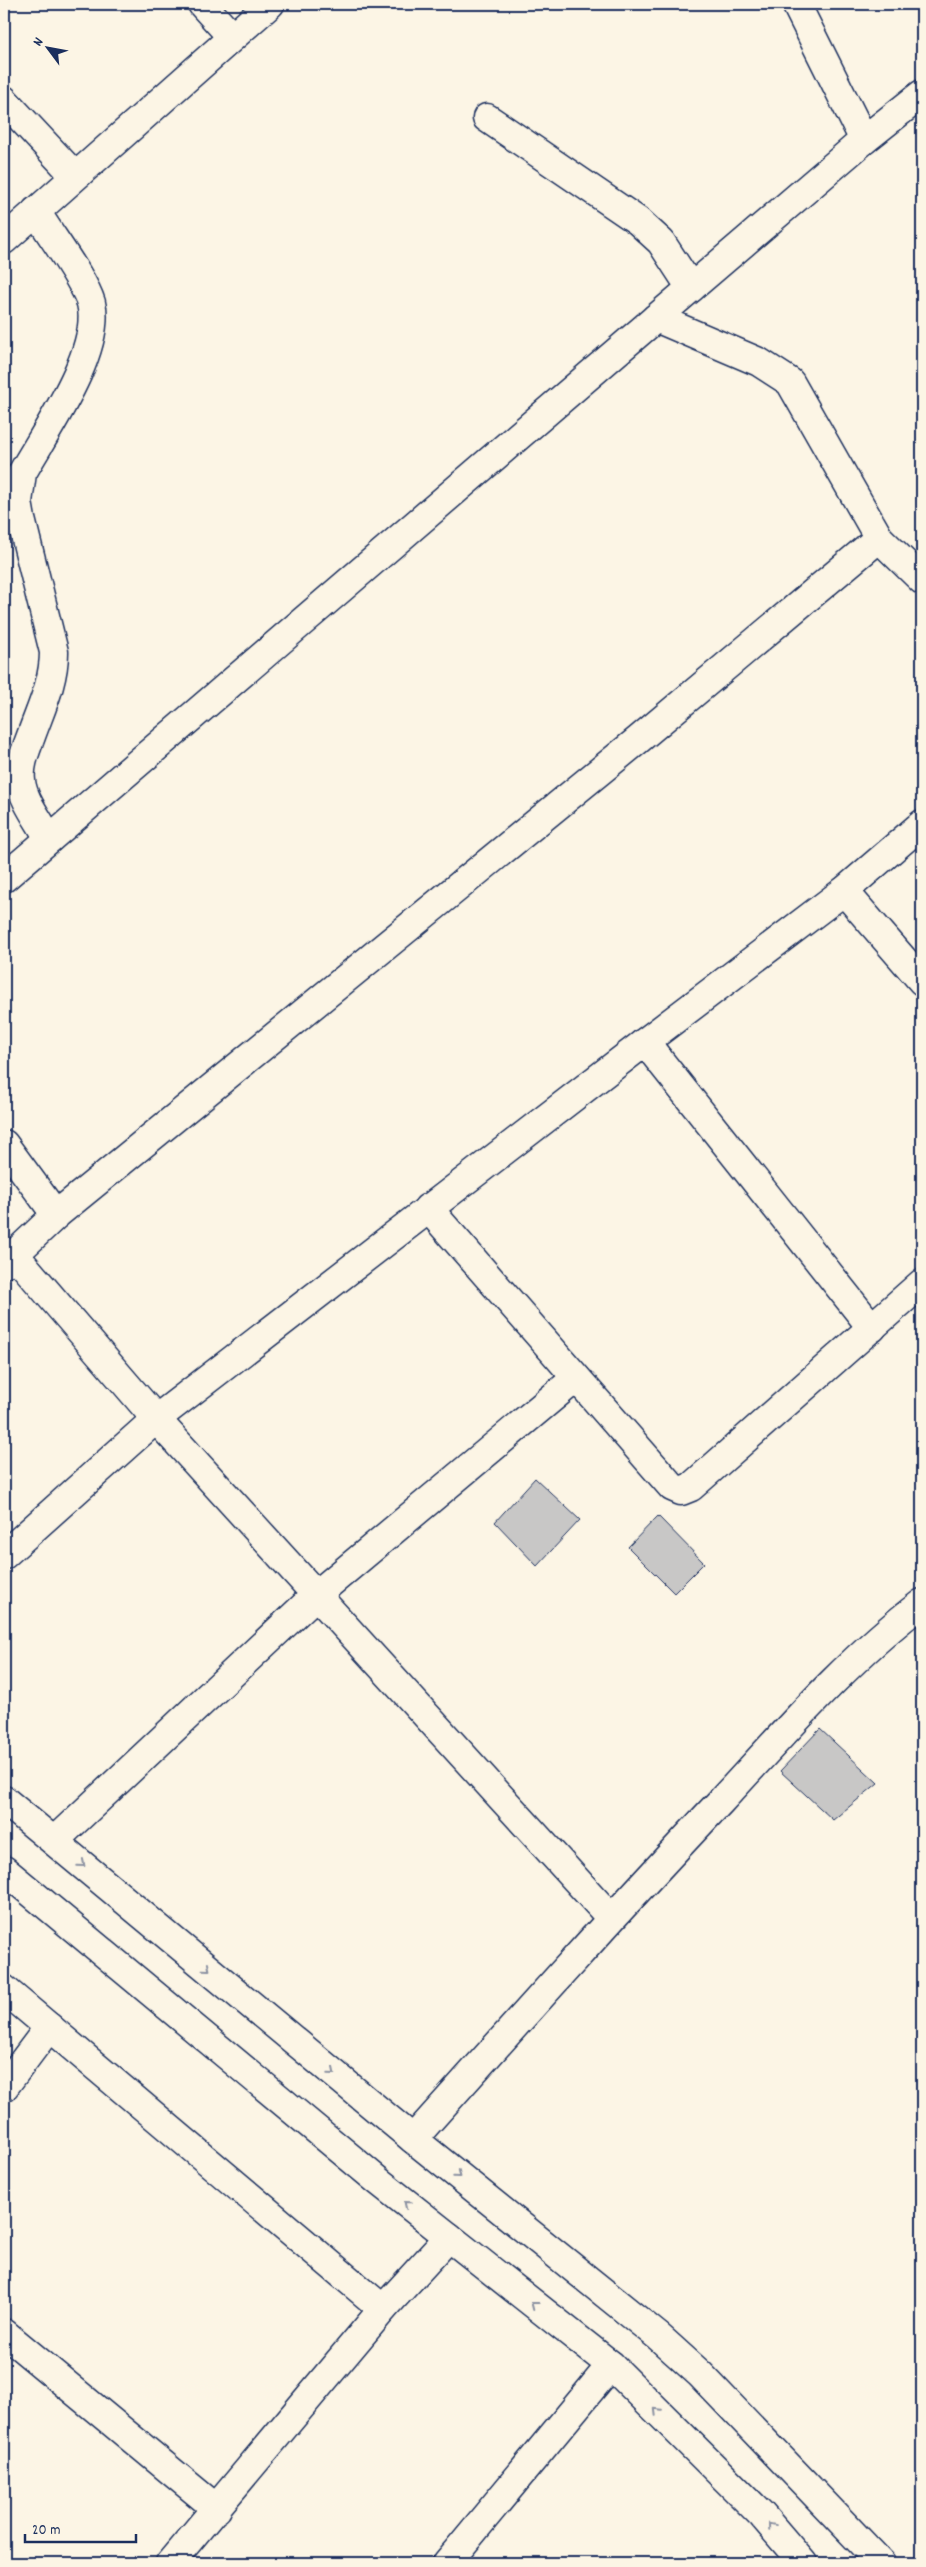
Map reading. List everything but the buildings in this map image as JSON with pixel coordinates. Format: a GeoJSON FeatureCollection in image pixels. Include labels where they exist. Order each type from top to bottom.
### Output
{"type":"FeatureCollection","features":[{"type":"Feature","properties":{"kind":"street"},"geometry":{"type":"LineString","coordinates":[[202,4],[232,37]]}},
{"type":"Feature","properties":{"kind":"street"},"geometry":{"type":"LineString","coordinates":[[4,240],[270,4]]}},
{"type":"Feature","properties":{"kind":"street"},"geometry":{"type":"LineString","coordinates":[[796,4],[864,140]]}},
{"type":"Feature","properties":{"kind":"street"},"geometry":{"type":"LineString","coordinates":[[4,878],[864,140],[922,94]]}},
{"type":"Feature","properties":{"kind":"street"},"geometry":{"type":"LineString","coordinates":[[4,100],[75,176]]}},
{"type":"Feature","properties":{"kind":"street"},"geometry":{"type":"LineString","coordinates":[[487,118],[638,221],[661,242],[691,288]]}},
{"type":"Feature","properties":{"kind":"street"},"geometry":{"type":"LineString","coordinates":[[36,211],[84,288],[91,304],[93,324],[87,351],[76,377],[22,474],[12,526],[54,652],[54,668],[50,686],[24,756],[21,781],[25,795],[49,839]]}},
{"type":"Feature","properties":{"kind":"street"},"geometry":{"type":"LineString","coordinates":[[656,318],[759,362],[790,382],[879,538],[922,580]]}},
{"type":"Feature","properties":{"kind":"street"},"geometry":{"type":"LineString","coordinates":[[611,1918],[9,1259],[56,1215],[638,740],[879,538]]}},
{"type":"Feature","properties":{"kind":"street"},"geometry":{"type":"LineString","coordinates":[[4,1556],[156,1419],[428,1208],[844,891],[922,824]]}},
{"type":"Feature","properties":{"kind":"street"},"geometry":{"type":"LineString","coordinates":[[844,891],[922,981]]}},
{"type":"Feature","properties":{"kind":"street"},"geometry":{"type":"LineString","coordinates":[[645,1042],[872,1328]]}},
{"type":"Feature","properties":{"kind":"street"},"geometry":{"type":"LineString","coordinates":[[4,1144],[56,1215]]}},
{"type":"Feature","properties":{"kind":"street"},"geometry":{"type":"LineString","coordinates":[[428,1208],[672,1487],[681,1491],[691,1487],[922,1283]]}},
{"type":"Feature","properties":{"kind":"street"},"geometry":{"type":"LineString","coordinates":[[54,1841],[316,1594],[576,1378]]}},
{"type":"Feature","properties":{"kind":"street"},"geometry":{"type":"LineString","coordinates":[[413,2139],[611,1918],[862,1652],[922,1603]]}},
{"type":"Feature","properties":{"kind":"street"},"geometry":{"type":"LineString","coordinates":[[4,1800],[413,2139],[604,2292],[700,2374],[881,2563]]}},
{"type":"Feature","properties":{"kind":"street"},"geometry":{"type":"LineString","coordinates":[[4,1870],[449,2237],[611,2365],[761,2514],[803,2563]]}},
{"type":"Feature","properties":{"kind":"street"},"geometry":{"type":"LineString","coordinates":[[4,1989],[383,2309]]}},
{"type":"Feature","properties":{"kind":"street"},"geometry":{"type":"LineString","coordinates":[[4,2087],[49,2027]]}},
{"type":"Feature","properties":{"kind":"street"},"geometry":{"type":"LineString","coordinates":[[170,2563],[217,2510],[383,2309],[449,2237]]}},
{"type":"Feature","properties":{"kind":"street"},"geometry":{"type":"LineString","coordinates":[[4,2333],[217,2510]]}},
{"type":"Feature","properties":{"kind":"street"},"geometry":{"type":"LineString","coordinates":[[447,2563],[611,2365]]}}]}
